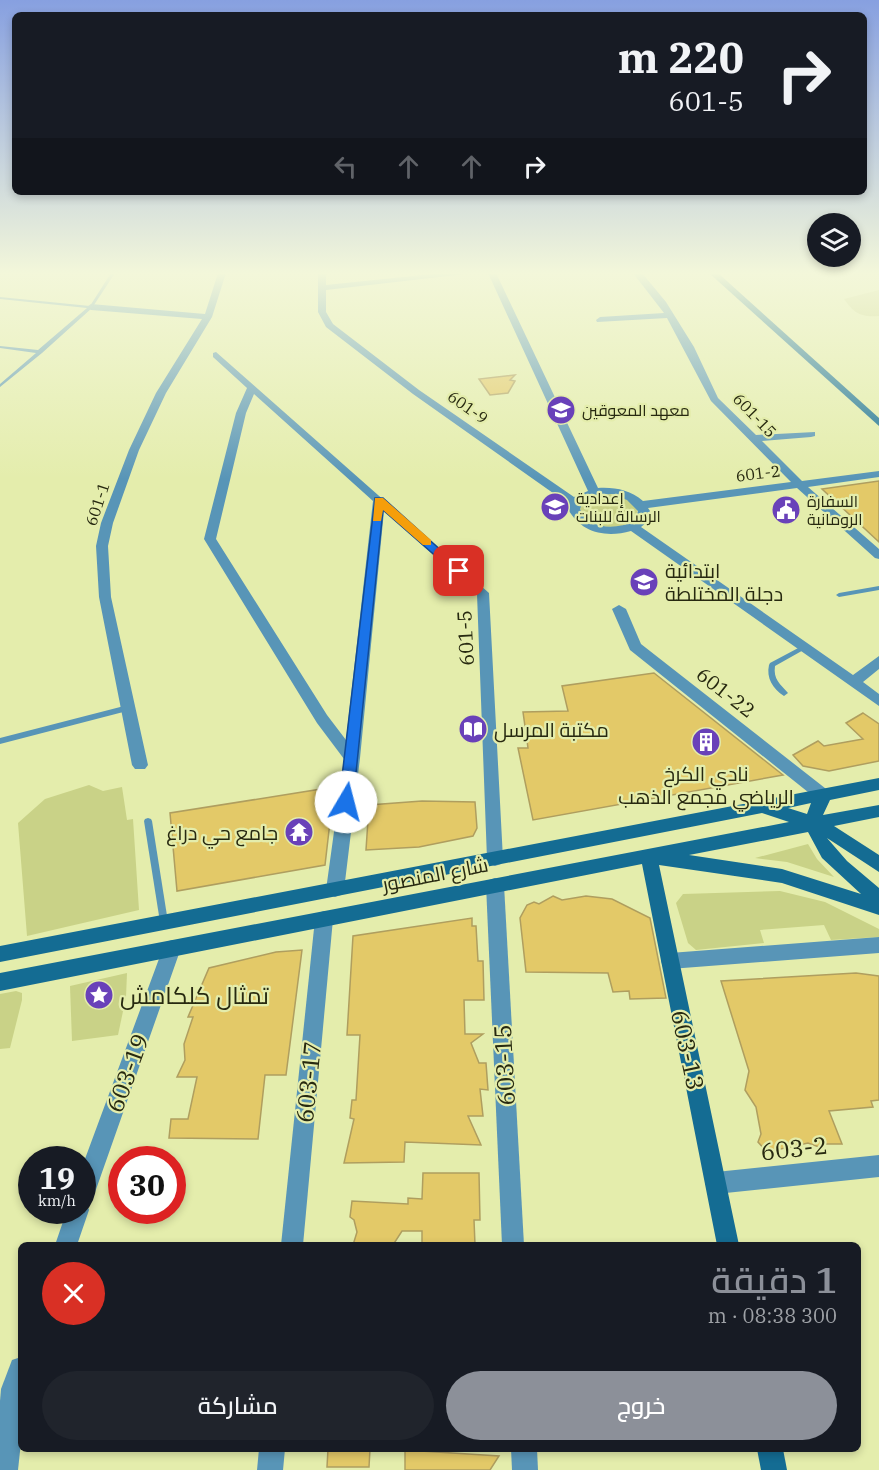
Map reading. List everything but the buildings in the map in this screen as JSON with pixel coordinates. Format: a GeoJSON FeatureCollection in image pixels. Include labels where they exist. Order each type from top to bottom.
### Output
{"type":"FeatureCollection","features":[{"type":"Feature","properties":{"kind":"main road"},"geometry":{"type":"LineString","coordinates":[[789,342],[879,423]]}},
{"type":"Feature","properties":{"kind":"main road"},"geometry":{"type":"LineString","coordinates":[[802,342],[879,410]]}},
{"type":"Feature","properties":{"kind":"main road","name":"شارع المنصور"},"geometry":{"type":"LineString","coordinates":[[0,954],[879,784]]}},
{"type":"Feature","properties":{"kind":"main road"},"geometry":{"type":"LineString","coordinates":[[824,796],[817,804],[814,824],[816,838],[825,851],[879,898]]}},
{"type":"Feature","properties":{"kind":"main road"},"geometry":{"type":"LineString","coordinates":[[764,808],[814,824],[850,841],[879,865]]}},
{"type":"Feature","properties":{"kind":"main road","name":"شارع المنصور"},"geometry":{"type":"LineString","coordinates":[[0,982],[879,811]]}},
{"type":"Feature","properties":{"kind":"main road"},"geometry":{"type":"LineString","coordinates":[[649,856],[782,876],[879,907]]}},
{"type":"Feature","properties":{"kind":"main road","name":"603-13"},"geometry":{"type":"LineString","coordinates":[[649,856],[727,1242]]}},
{"type":"Feature","properties":{"kind":"main road"},"geometry":{"type":"LineString","coordinates":[[771,1452],[774,1470]]}},
{"type":"Feature","properties":{"kind":"street","name":"601-1"},"geometry":{"type":"LineString","coordinates":[[140,765],[105,597],[102,546],[107,523],[134,450],[166,384],[193,342]]}},
{"type":"Feature","properties":{"kind":"street","name":"601-9"},"geometry":{"type":"LineString","coordinates":[[351,342],[416,392],[575,503]]}},
{"type":"Feature","properties":{"kind":"street"},"geometry":{"type":"LineString","coordinates":[[524,342],[594,492]]}},
{"type":"Feature","properties":{"kind":"street","name":"601-15"},"geometry":{"type":"LineString","coordinates":[[686,342],[708,390],[799,484],[879,555]]}},
{"type":"Feature","properties":{"kind":"street","name":"601-5"},"geometry":{"type":"LineString","coordinates":[[216,355],[483,593],[495,859]]}},
{"type":"Feature","properties":{"kind":"street"},"geometry":{"type":"LineString","coordinates":[[252,387],[241,413],[210,539],[322,719],[352,758]]}},
{"type":"Feature","properties":{"kind":"street"},"geometry":{"type":"LineString","coordinates":[[753,439],[811,434]]}},
{"type":"Feature","properties":{"kind":"street","name":"601-2"},"geometry":{"type":"LineString","coordinates":[[641,505],[879,474]]}},
{"type":"Feature","properties":{"kind":"street"},"geometry":{"type":"LineString","coordinates":[[594,492],[621,493],[641,505],[643,517],[633,527],[612,531],[590,526],[576,515],[575,503],[586,494],[594,492]]}},
{"type":"Feature","properties":{"kind":"street"},"geometry":{"type":"LineString","coordinates":[[334,890],[352,758],[379,500]]}},
{"type":"Feature","properties":{"kind":"street"},"geometry":{"type":"LineString","coordinates":[[633,527],[879,701]]}},
{"type":"Feature","properties":{"kind":"street","name":"601-22"},"geometry":{"type":"LineString","coordinates":[[618,609],[635,647],[824,796]]}},
{"type":"Feature","properties":{"kind":"street"},"geometry":{"type":"LineString","coordinates":[[853,683],[879,661]]}},
{"type":"Feature","properties":{"kind":"street","name":"603-15"},"geometry":{"type":"LineString","coordinates":[[495,885],[513,1242]]}},
{"type":"Feature","properties":{"kind":"street","name":"603-17"},"geometry":{"type":"LineString","coordinates":[[292,1242],[324,919]]}},
{"type":"Feature","properties":{"kind":"street"},"geometry":{"type":"LineString","coordinates":[[670,961],[879,945]]}},
{"type":"Feature","properties":{"kind":"street","name":"603-19"},"geometry":{"type":"LineString","coordinates":[[96,1159],[172,948]]}},
{"type":"Feature","properties":{"kind":"street","name":"603-2"},"geometry":{"type":"LineString","coordinates":[[716,1184],[879,1166]]}},
{"type":"Feature","properties":{"kind":"street"},"geometry":{"type":"LineString","coordinates":[[67,1242],[73,1224]]}},
{"type":"Feature","properties":{"kind":"street"},"geometry":{"type":"LineString","coordinates":[[5,1470],[14,1389],[18,1378]]}},
{"type":"Feature","properties":{"kind":"street"},"geometry":{"type":"LineString","coordinates":[[270,1470],[272,1452]]}},
{"type":"Feature","properties":{"kind":"street"},"geometry":{"type":"LineString","coordinates":[[524,1452],[525,1470]]}},
{"type":"Feature","properties":{"kind":"lane"},"geometry":{"type":"LineString","coordinates":[[0,386],[52,342]]}},
{"type":"Feature","properties":{"kind":"lane"},"geometry":{"type":"LineString","coordinates":[[0,348],[40,352]]}},
{"type":"Feature","properties":{"kind":"lane"},"geometry":{"type":"LineString","coordinates":[[839,595],[879,588]]}},
{"type":"Feature","properties":{"kind":"lane"},"geometry":{"type":"LineString","coordinates":[[784,693],[769,673],[772,665],[804,648]]}},
{"type":"Feature","properties":{"kind":"lane"},"geometry":{"type":"LineString","coordinates":[[0,741],[128,708]]}},
{"type":"Feature","properties":{"kind":"lane"},"geometry":{"type":"LineString","coordinates":[[148,821],[165,922]]}},
{"type":"Feature","properties":{"kind":"green space"},"geometry":{"type":"Polygon","coordinates":[[[610,494],[629,500],[638,510],[634,521],[619,526],[604,526],[591,520],[580,509],[585,500],[610,494]]]}},
{"type":"Feature","properties":{"kind":"green space"},"geometry":{"type":"Polygon","coordinates":[[[89,785],[103,791],[122,787],[127,820],[133,819],[139,910],[27,936],[18,823],[45,799],[89,785]]]}},
{"type":"Feature","properties":{"kind":"green space"},"geometry":{"type":"Polygon","coordinates":[[[808,844],[817,859],[834,877],[787,862],[755,858],[808,844]]]}},
{"type":"Feature","properties":{"kind":"green space"},"geometry":{"type":"Polygon","coordinates":[[[780,891],[825,902],[879,929],[879,937],[831,940],[824,925],[760,930],[764,943],[696,950],[688,943],[676,903],[683,894],[780,891]]]}},
{"type":"Feature","properties":{"kind":"green space"},"geometry":{"type":"Polygon","coordinates":[[[127,973],[126,997],[118,1035],[72,1041],[70,986],[127,973]]]}},
{"type":"Feature","properties":{"kind":"green space"},"geometry":{"type":"Polygon","coordinates":[[[16,991],[22,993],[22,1000],[10,1048],[0,1049],[0,994],[16,991]]]}},
{"type":"Feature","properties":{"kind":"slow traffic"},"geometry":{"type":"LineString","coordinates":[[377,519],[379,500],[427,543]]}},
{"type":"Feature","properties":{"kind":"place","name":"معهد المعوقين"},"geometry":{"type":"Point","coordinates":[561,410]}},
{"type":"Feature","properties":{"kind":"place","name":"إعدادية الرسالة للبنات"},"geometry":{"type":"Point","coordinates":[555,507]}},
{"type":"Feature","properties":{"kind":"place","name":"السفارة الرومانية"},"geometry":{"type":"Point","coordinates":[786,510]}},
{"type":"Feature","properties":{"kind":"place","name":"ابتدائية دجلة المختلطة"},"geometry":{"type":"Point","coordinates":[644,582]}},
{"type":"Feature","properties":{"kind":"place","name":"مكتبة المرسل"},"geometry":{"type":"Point","coordinates":[473,729]}},
{"type":"Feature","properties":{"kind":"place","name":"نادي الكرخ الرياضي مجمع الذهب"},"geometry":{"type":"Point","coordinates":[706,742]}},
{"type":"Feature","properties":{"kind":"place","name":"جامع حي دراغ"},"geometry":{"type":"Point","coordinates":[299,832]}},
{"type":"Feature","properties":{"kind":"place","name":"تمثال كلكامش"},"geometry":{"type":"Point","coordinates":[99,995]}},
{"type":"Feature","properties":{"kind":"route"},"geometry":{"type":"LineString","coordinates":[[346,802],[379,500],[459,571]]}}]}
